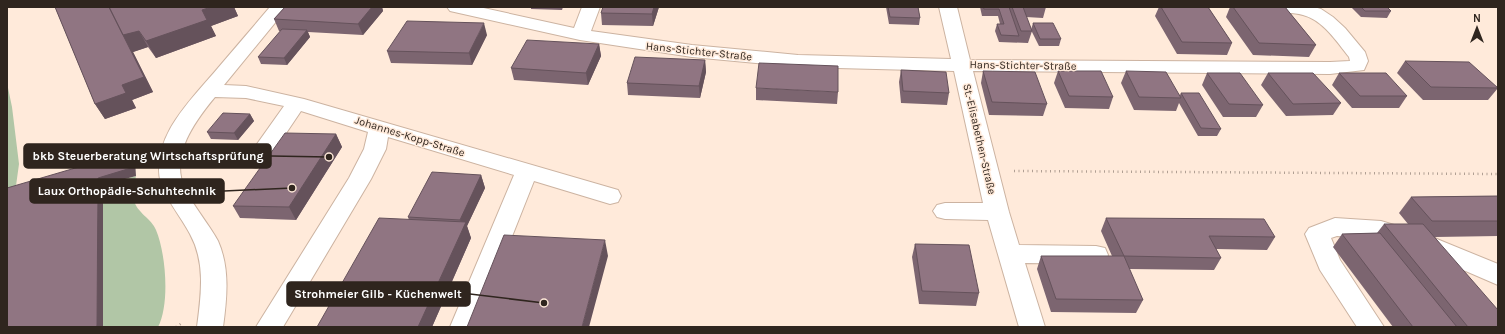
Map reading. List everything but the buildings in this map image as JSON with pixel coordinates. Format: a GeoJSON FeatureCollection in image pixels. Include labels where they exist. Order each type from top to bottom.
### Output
{"type":"FeatureCollection","features":[{"type":"Feature","properties":{"kind":"street"},"geometry":{"type":"LineString","coordinates":[[198,327],[211,316],[212,267],[210,251],[199,228],[171,183],[170,158],[180,130],[189,115],[279,7]]}},
{"type":"Feature","properties":{"kind":"street","name":"Hans-Stichter-Straße"},"geometry":{"type":"LineString","coordinates":[[456,7],[580,35],[692,51],[806,61],[1330,68],[1358,66],[1358,56],[1331,25],[1315,13],[1299,9],[1278,7]]}},
{"type":"Feature","properties":{"kind":"street"},"geometry":{"type":"LineString","coordinates":[[580,35],[591,7]]}},
{"type":"Feature","properties":{"kind":"street","name":"St.-Elisabethen-Straße"},"geometry":{"type":"LineString","coordinates":[[948,7],[999,218],[1032,327]]}},
{"type":"Feature","properties":{"kind":"street","name":"Johannes-Kopp-Straße"},"geometry":{"type":"LineString","coordinates":[[208,91],[263,94],[380,127],[610,196]]}},
{"type":"Feature","properties":{"kind":"street"},"geometry":{"type":"LineString","coordinates":[[256,161],[297,103]]}},
{"type":"Feature","properties":{"kind":"street"},"geometry":{"type":"LineString","coordinates":[[269,327],[360,179],[375,149],[380,127]]}},
{"type":"Feature","properties":{"kind":"street"},"geometry":{"type":"LineString","coordinates":[[463,327],[526,172]]}},
{"type":"Feature","properties":{"kind":"street"},"geometry":{"type":"LineString","coordinates":[[945,211],[999,218]]}},
{"type":"Feature","properties":{"kind":"street"},"geometry":{"type":"LineString","coordinates":[[1371,327],[1329,263],[1317,234],[1336,227],[1381,230],[1418,241],[1497,278]]}},
{"type":"Feature","properties":{"kind":"street"},"geometry":{"type":"LineString","coordinates":[[1010,254],[1096,255]]}},
{"type":"Feature","properties":{"kind":"path"},"geometry":{"type":"LineString","coordinates":[[988,171],[1498,174]]}},
{"type":"Feature","properties":{"kind":"green space"},"geometry":{"type":"Polygon","coordinates":[[[7,83],[12,107],[19,164],[7,251],[7,83]]]}},
{"type":"Feature","properties":{"kind":"green space"},"geometry":{"type":"Polygon","coordinates":[[[136,176],[133,195],[135,204],[154,226],[162,252],[165,293],[162,317],[158,327],[103,327],[103,185],[136,176]]]}},
{"type":"Feature","properties":{"kind":"place","name":"bkb Steuerberatung Wirtschaftsprüfung"},"geometry":{"type":"Point","coordinates":[329,157]}},
{"type":"Feature","properties":{"kind":"place","name":"Laux Orthopädie-Schuhtechnik"},"geometry":{"type":"Point","coordinates":[292,188]}},
{"type":"Feature","properties":{"kind":"place","name":"Strohmeier Gilb - Küchenwelt"},"geometry":{"type":"Point","coordinates":[544,303]}}]}
